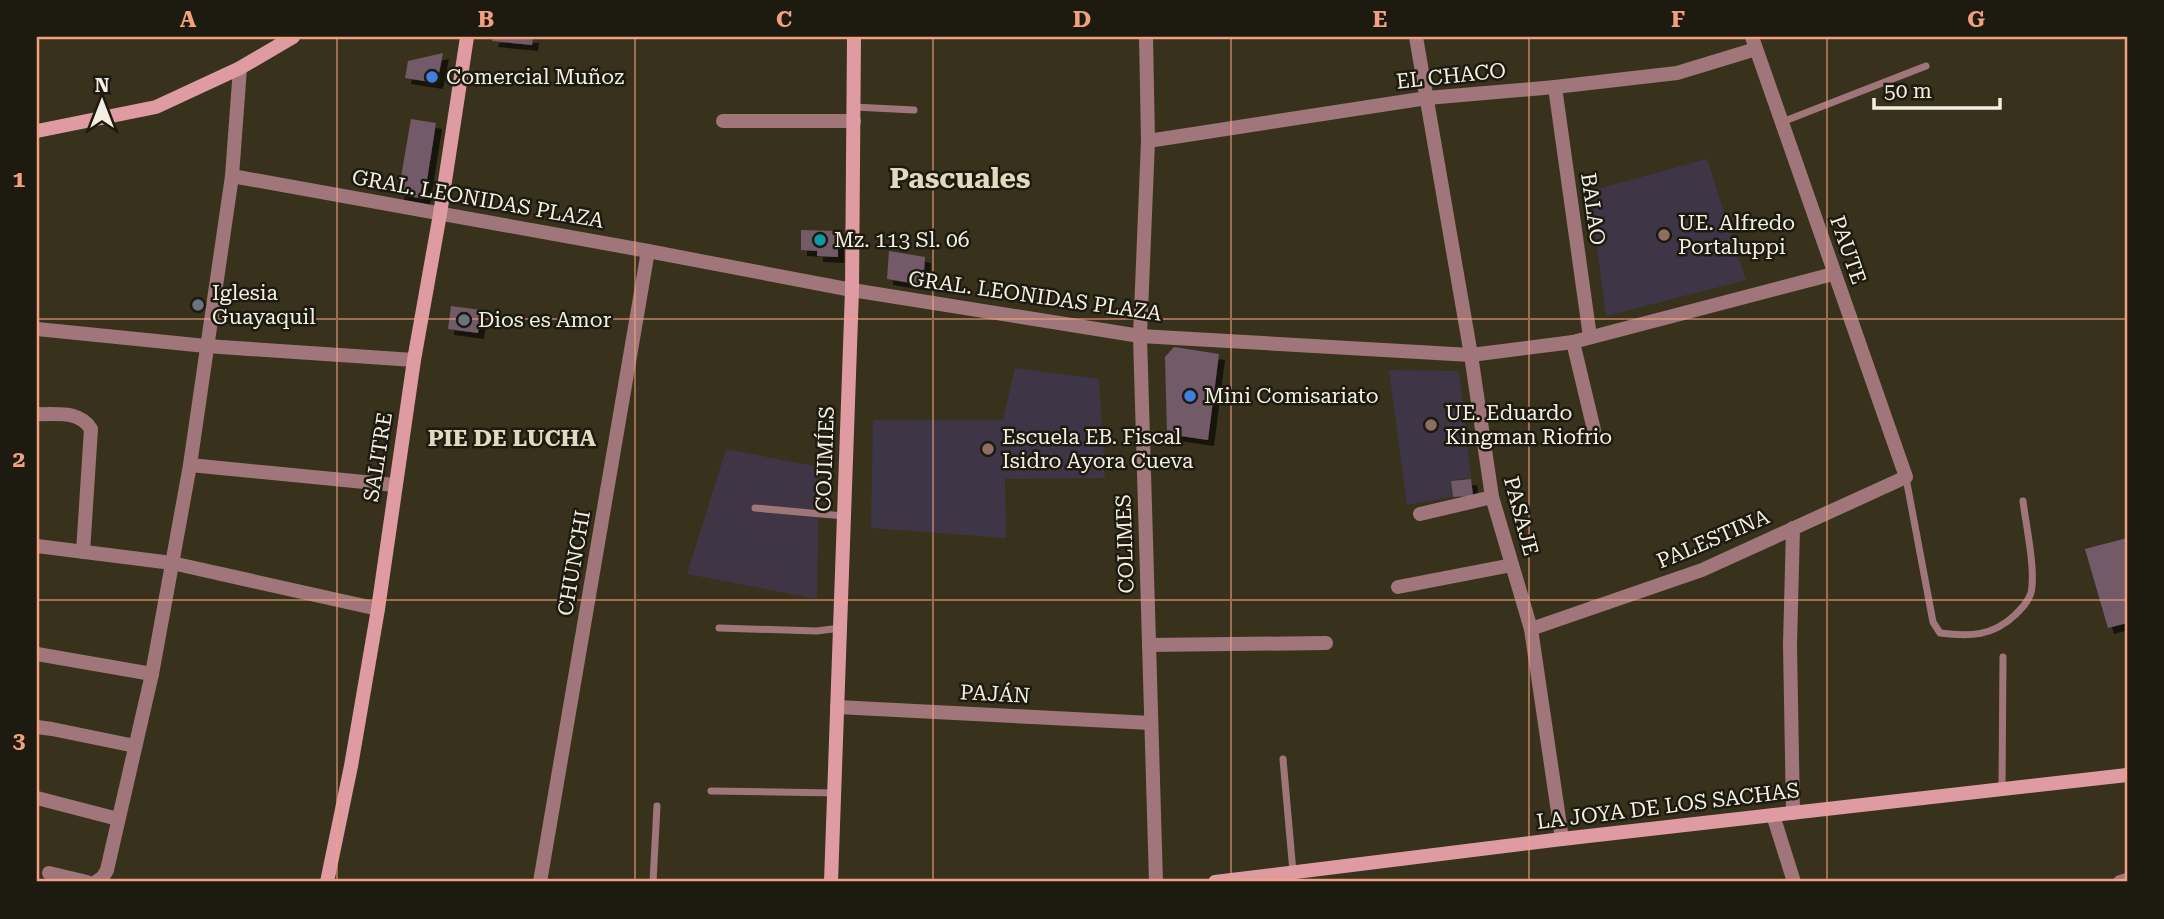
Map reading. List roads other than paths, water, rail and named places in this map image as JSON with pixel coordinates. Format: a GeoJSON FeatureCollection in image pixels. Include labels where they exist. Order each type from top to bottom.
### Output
{"type":"FeatureCollection","features":[{"type":"Feature","properties":{"kind":"street"},"geometry":{"type":"LineString","coordinates":[[37,131],[156,107],[240,68],[293,37]]}},
{"type":"Feature","properties":{"kind":"street","name":"SALITRE"},"geometry":{"type":"LineString","coordinates":[[327,882],[351,766],[378,609],[414,360],[467,37]]}},
{"type":"Feature","properties":{"kind":"street","name":"COJIMÍES"},"geometry":{"type":"LineString","coordinates":[[831,882],[852,290],[854,37]]}},
{"type":"Feature","properties":{"kind":"street","name":"COLIMES"},"geometry":{"type":"LineString","coordinates":[[1146,37],[1148,142],[1140,335],[1156,882]]}},
{"type":"Feature","properties":{"kind":"street","name":"PASAJE"},"geometry":{"type":"LineString","coordinates":[[1416,37],[1471,355],[1492,497],[1531,629],[1562,839]]}},
{"type":"Feature","properties":{"kind":"street","name":"EL CHACO"},"geometry":{"type":"LineString","coordinates":[[1148,142],[1427,98],[1555,88],[1677,73],[1754,43]]}},
{"type":"Feature","properties":{"kind":"street","name":"PAUTE"},"geometry":{"type":"LineString","coordinates":[[1754,43],[1906,477]]}},
{"type":"Feature","properties":{"kind":"street"},"geometry":{"type":"LineString","coordinates":[[96,882],[107,870],[152,674],[190,465],[232,176],[240,68]]}},
{"type":"Feature","properties":{"kind":"street","name":"BALAO"},"geometry":{"type":"LineString","coordinates":[[1555,88],[1590,337]]}},
{"type":"Feature","properties":{"kind":"street"},"geometry":{"type":"LineString","coordinates":[[723,121],[853,114]]}},
{"type":"Feature","properties":{"kind":"street","name":"GRAL. LEONIDAS PLAZA"},"geometry":{"type":"LineString","coordinates":[[232,176],[852,290],[1140,335],[1471,355],[1573,342],[1833,274]]}},
{"type":"Feature","properties":{"kind":"street","name":"CHUNCHI"},"geometry":{"type":"LineString","coordinates":[[540,882],[648,251]]}},
{"type":"Feature","properties":{"kind":"street"},"geometry":{"type":"LineString","coordinates":[[37,329],[206,346],[414,360]]}},
{"type":"Feature","properties":{"kind":"street"},"geometry":{"type":"LineString","coordinates":[[1573,342],[1594,430]]}},
{"type":"Feature","properties":{"kind":"street"},"geometry":{"type":"LineString","coordinates":[[37,414],[75,415],[85,421],[90,429],[83,552]]}},
{"type":"Feature","properties":{"kind":"street"},"geometry":{"type":"LineString","coordinates":[[190,465],[395,485]]}},
{"type":"Feature","properties":{"kind":"street","name":"PALESTINA"},"geometry":{"type":"LineString","coordinates":[[1531,629],[1702,570],[1906,477]]}},
{"type":"Feature","properties":{"kind":"street"},"geometry":{"type":"LineString","coordinates":[[1420,514],[1492,497]]}},
{"type":"Feature","properties":{"kind":"street"},"geometry":{"type":"LineString","coordinates":[[1793,528],[1790,645],[1793,813]]}},
{"type":"Feature","properties":{"kind":"street"},"geometry":{"type":"LineString","coordinates":[[37,545],[172,563],[378,609]]}},
{"type":"Feature","properties":{"kind":"street"},"geometry":{"type":"LineString","coordinates":[[1398,587],[1512,565]]}},
{"type":"Feature","properties":{"kind":"street"},"geometry":{"type":"LineString","coordinates":[[1149,645],[1326,643]]}},
{"type":"Feature","properties":{"kind":"street"},"geometry":{"type":"LineString","coordinates":[[37,654],[152,674]]}},
{"type":"Feature","properties":{"kind":"street","name":"PAJÁN"},"geometry":{"type":"LineString","coordinates":[[837,707],[1151,723]]}},
{"type":"Feature","properties":{"kind":"street"},"geometry":{"type":"LineString","coordinates":[[37,727],[135,747]]}},
{"type":"Feature","properties":{"kind":"street","name":"LA JOYA DE LOS SACHAS"},"geometry":{"type":"LineString","coordinates":[[1215,882],[1287,876],[1562,839],[2127,775]]}},
{"type":"Feature","properties":{"kind":"street"},"geometry":{"type":"LineString","coordinates":[[37,798],[118,819]]}},
{"type":"Feature","properties":{"kind":"street"},"geometry":{"type":"LineString","coordinates":[[1773,815],[1794,882]]}},
{"type":"Feature","properties":{"kind":"street"},"geometry":{"type":"LineString","coordinates":[[48,873],[87,882]]}},
{"type":"Feature","properties":{"kind":"street"},"geometry":{"type":"LineString","coordinates":[[2120,882],[2127,880]]}},
{"type":"Feature","properties":{"kind":"lane"},"geometry":{"type":"LineString","coordinates":[[1782,122],[1926,66]]}},
{"type":"Feature","properties":{"kind":"lane"},"geometry":{"type":"LineString","coordinates":[[853,114],[914,110]]}},
{"type":"Feature","properties":{"kind":"lane"},"geometry":{"type":"LineString","coordinates":[[1906,477],[1933,622],[1940,634],[1987,633],[2003,626],[2025,605],[2031,594],[2032,577],[2023,501]]}},
{"type":"Feature","properties":{"kind":"lane"},"geometry":{"type":"LineString","coordinates":[[755,508],[844,516]]}},
{"type":"Feature","properties":{"kind":"lane"},"geometry":{"type":"LineString","coordinates":[[719,628],[817,631],[840,628]]}},
{"type":"Feature","properties":{"kind":"lane"},"geometry":{"type":"LineString","coordinates":[[2002,789],[2003,657]]}},
{"type":"Feature","properties":{"kind":"lane"},"geometry":{"type":"LineString","coordinates":[[1283,759],[1287,876]]}},
{"type":"Feature","properties":{"kind":"lane"},"geometry":{"type":"LineString","coordinates":[[711,791],[834,793]]}},
{"type":"Feature","properties":{"kind":"lane"},"geometry":{"type":"LineString","coordinates":[[653,882],[657,806]]}},
{"type":"Feature","properties":{"kind":"place","name":"Comercial Muñoz"},"geometry":{"type":"Point","coordinates":[432,77]}},
{"type":"Feature","properties":{"kind":"place","name":"UE. Alfredo Portaluppi"},"geometry":{"type":"Point","coordinates":[1664,235]}},
{"type":"Feature","properties":{"kind":"place","name":"Mz. 113 Sl. 06"},"geometry":{"type":"Point","coordinates":[820,240]}},
{"type":"Feature","properties":{"kind":"place","name":"Iglesia Guayaquil"},"geometry":{"type":"Point","coordinates":[198,305]}},
{"type":"Feature","properties":{"kind":"place","name":"Dios es Amor"},"geometry":{"type":"Point","coordinates":[464,320]}},
{"type":"Feature","properties":{"kind":"place","name":"Mini Comisariato"},"geometry":{"type":"Point","coordinates":[1190,396]}},
{"type":"Feature","properties":{"kind":"place","name":"UE. Eduardo Kingman Riofrio"},"geometry":{"type":"Point","coordinates":[1431,425]}},
{"type":"Feature","properties":{"kind":"place","name":"Escuela EB. Fiscal Isidro Ayora Cueva"},"geometry":{"type":"Point","coordinates":[988,449]}},
{"type":"Feature","properties":{"kind":"district","name":"Pascuales"},"geometry":{"type":"Point","coordinates":[960,178]}},
{"type":"Feature","properties":{"kind":"district","name":"PIE DE LUCHA"},"geometry":{"type":"Point","coordinates":[512,438]}}]}
